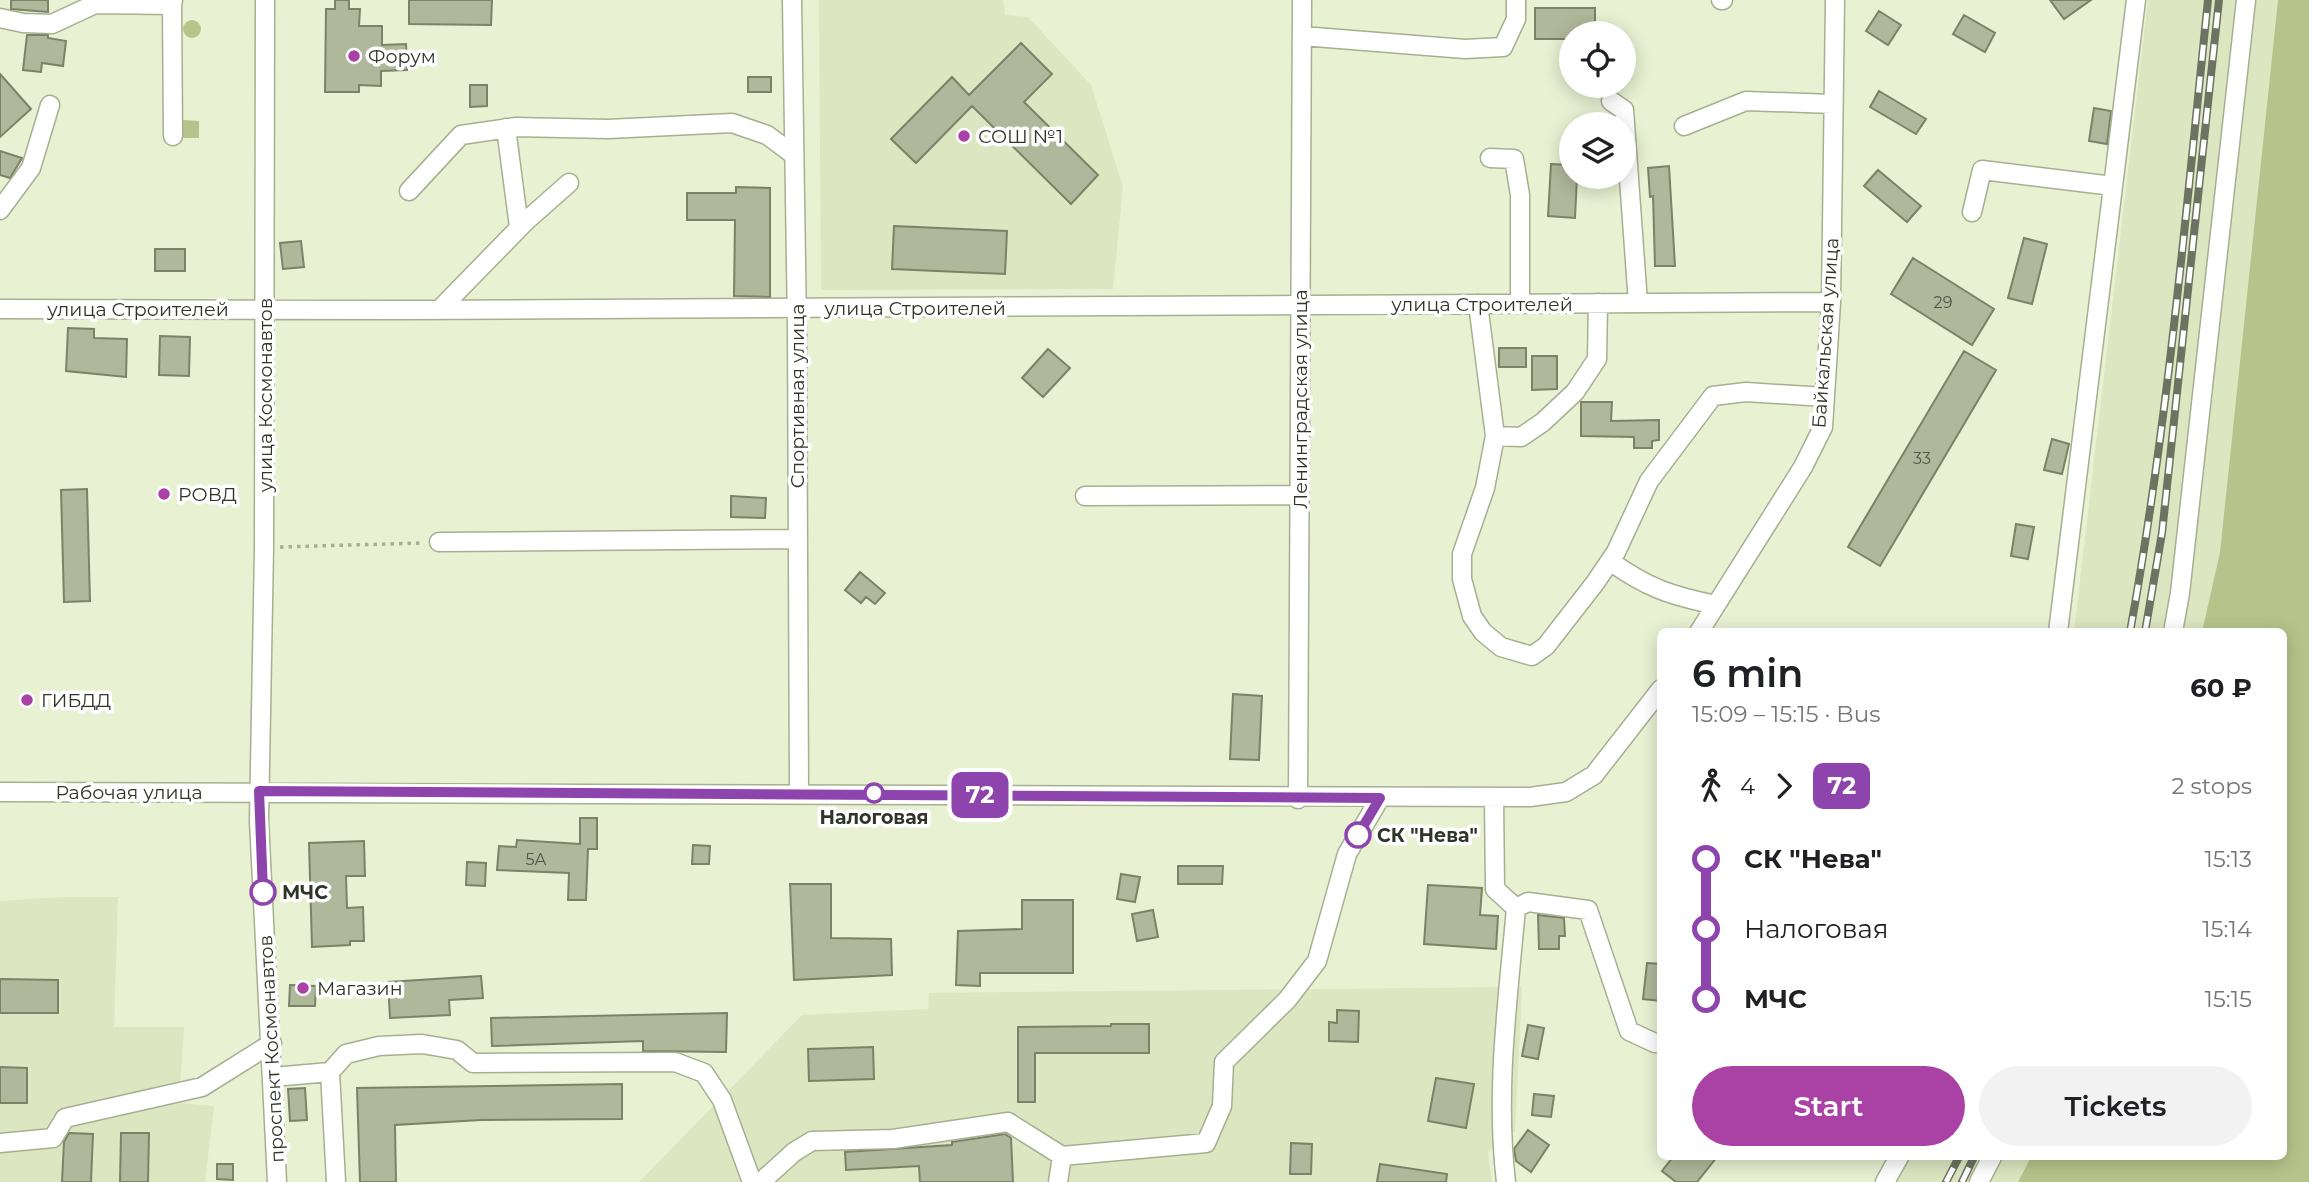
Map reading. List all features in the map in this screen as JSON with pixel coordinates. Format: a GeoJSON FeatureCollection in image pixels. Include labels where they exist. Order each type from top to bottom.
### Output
{"type":"FeatureCollection","features":[{"type":"Feature","properties":{"kind":"street","name":"улица Космонавтов"},"geometry":{"type":"LineString","coordinates":[[259,791],[264,548],[265,0]]}},
{"type":"Feature","properties":{"kind":"street","name":"Спортивная улица"},"geometry":{"type":"LineString","coordinates":[[792,0],[797,309],[799,792]]}},
{"type":"Feature","properties":{"kind":"street","name":"Ленинградская улица"},"geometry":{"type":"LineString","coordinates":[[1298,799],[1302,0]]}},
{"type":"Feature","properties":{"kind":"street"},"geometry":{"type":"LineString","coordinates":[[1302,36],[1465,49],[1503,47],[1516,19],[1516,0]]}},
{"type":"Feature","properties":{"kind":"street","name":"Байкальская улица"},"geometry":{"type":"LineString","coordinates":[[1702,628],[1803,467],[1823,427],[1830,302],[1834,0]]}},
{"type":"Feature","properties":{"kind":"street"},"geometry":{"type":"LineString","coordinates":[[2058,628],[2136,0]]}},
{"type":"Feature","properties":{"kind":"street"},"geometry":{"type":"LineString","coordinates":[[2174,628],[2183,567],[2246,0]]}},
{"type":"Feature","properties":{"kind":"street"},"geometry":{"type":"LineString","coordinates":[[0,18],[23,23],[52,24],[95,4],[173,2],[173,136]]}},
{"type":"Feature","properties":{"kind":"street"},"geometry":{"type":"LineString","coordinates":[[1684,126],[1746,101],[1833,104]]}},
{"type":"Feature","properties":{"kind":"street"},"geometry":{"type":"LineString","coordinates":[[1611,102],[1624,110],[1638,303]]}},
{"type":"Feature","properties":{"kind":"street"},"geometry":{"type":"LineString","coordinates":[[0,210],[31,168],[50,105]]}},
{"type":"Feature","properties":{"kind":"street"},"geometry":{"type":"LineString","coordinates":[[409,191],[461,135],[506,128],[608,129],[732,123],[767,135],[794,155]]}},
{"type":"Feature","properties":{"kind":"street"},"geometry":{"type":"LineString","coordinates":[[506,128],[519,228]]}},
{"type":"Feature","properties":{"kind":"street"},"geometry":{"type":"LineString","coordinates":[[1490,158],[1514,159],[1520,195],[1520,304]]}},
{"type":"Feature","properties":{"kind":"street"},"geometry":{"type":"LineString","coordinates":[[1972,212],[1982,170],[2113,186]]}},
{"type":"Feature","properties":{"kind":"street"},"geometry":{"type":"LineString","coordinates":[[439,310],[519,228],[569,183]]}},
{"type":"Feature","properties":{"kind":"street","name":"улица Строителей"},"geometry":{"type":"LineString","coordinates":[[0,309],[797,309],[1830,302]]}},
{"type":"Feature","properties":{"kind":"street"},"geometry":{"type":"LineString","coordinates":[[1495,436],[1521,437],[1543,422],[1575,391],[1597,359],[1598,303]]}},
{"type":"Feature","properties":{"kind":"street"},"geometry":{"type":"LineString","coordinates":[[1478,304],[1495,436],[1485,488],[1462,554],[1462,579],[1472,616],[1483,632],[1501,647],[1532,656],[1546,646],[1610,561],[1649,481],[1713,396],[1746,392],[1825,397]]}},
{"type":"Feature","properties":{"kind":"street"},"geometry":{"type":"LineString","coordinates":[[1086,496],[1300,495]]}},
{"type":"Feature","properties":{"kind":"street"},"geometry":{"type":"LineString","coordinates":[[439,542],[798,539]]}},
{"type":"Feature","properties":{"kind":"street"},"geometry":{"type":"LineString","coordinates":[[1610,561],[1639,582],[1669,596],[1716,606]]}},
{"type":"Feature","properties":{"kind":"street"},"geometry":{"type":"LineString","coordinates":[[1298,799],[1494,798],[1566,792],[1594,775],[1657,694]]}},
{"type":"Feature","properties":{"kind":"street","name":"проспект Космонавтов"},"geometry":{"type":"LineString","coordinates":[[259,791],[277,1182]]}},
{"type":"Feature","properties":{"kind":"street","name":"Рабочая улица"},"geometry":{"type":"LineString","coordinates":[[0,792],[799,792],[1298,799]]}},
{"type":"Feature","properties":{"kind":"street"},"geometry":{"type":"LineString","coordinates":[[761,1182],[794,1152],[813,1141],[893,1139],[1008,1122],[1062,1156],[1206,1143],[1222,1106],[1224,1062],[1287,1000],[1317,961],[1347,854],[1380,798]]}},
{"type":"Feature","properties":{"kind":"street"},"geometry":{"type":"LineString","coordinates":[[1494,798],[1495,888],[1516,908]]}},
{"type":"Feature","properties":{"kind":"street"},"geometry":{"type":"LineString","coordinates":[[1516,908],[1528,902],[1588,910],[1629,1031],[1655,1044]]}},
{"type":"Feature","properties":{"kind":"street"},"geometry":{"type":"LineString","coordinates":[[1506,1182],[1502,1146],[1502,1074],[1516,908]]}},
{"type":"Feature","properties":{"kind":"street"},"geometry":{"type":"LineString","coordinates":[[0,1143],[53,1138],[65,1118],[202,1087],[272,1043]]}},
{"type":"Feature","properties":{"kind":"street"},"geometry":{"type":"LineString","coordinates":[[273,1077],[330,1072],[346,1054],[379,1045],[422,1044],[457,1050],[473,1063],[676,1062],[704,1073],[722,1100],[752,1182]]}},
{"type":"Feature","properties":{"kind":"street"},"geometry":{"type":"LineString","coordinates":[[330,1072],[336,1182]]}},
{"type":"Feature","properties":{"kind":"street"},"geometry":{"type":"LineString","coordinates":[[1058,1182],[1062,1156]]}},
{"type":"Feature","properties":{"kind":"street"},"geometry":{"type":"LineString","coordinates":[[1885,1182],[1897,1160]]}},
{"type":"Feature","properties":{"kind":"street"},"geometry":{"type":"LineString","coordinates":[[1979,1182],[1990,1160]]}},
{"type":"Feature","properties":{"kind":"path"},"geometry":{"type":"LineString","coordinates":[[264,548],[439,542]]}},
{"type":"Feature","properties":{"kind":"shaded area","name":"СОШ №1"},"geometry":{"type":"Polygon","coordinates":[[[819,0],[1003,0],[1005,15],[1028,17],[1091,85],[1123,187],[1113,289],[821,290],[819,0]]]}},
{"type":"Feature","properties":{"kind":"shaded area"},"geometry":{"type":"Polygon","coordinates":[[[2148,0],[2278,0],[2220,552],[2203,628],[2074,628],[2148,0]]]}},
{"type":"Feature","properties":{"kind":"shaded area"},"geometry":{"type":"Polygon","coordinates":[[[2278,0],[2309,0],[2309,1182],[2018,1182],[2029,1160],[2287,1160],[2287,628],[2203,628],[2220,552],[2278,0]]]}},
{"type":"Feature","properties":{"kind":"shaded area"},"geometry":{"type":"Polygon","coordinates":[[[192,20],[198,23],[201,29],[198,35],[192,38],[186,35],[183,29],[186,23],[192,20]]]}},
{"type":"Feature","properties":{"kind":"shaded area"},"geometry":{"type":"Polygon","coordinates":[[[183,120],[199,121],[199,138],[183,138],[183,120]]]}},
{"type":"Feature","properties":{"kind":"shaded area"},"geometry":{"type":"Polygon","coordinates":[[[118,897],[114,1027],[184,1027],[179,1103],[214,1106],[205,1182],[0,1182],[0,901],[118,897]]]}},
{"type":"Feature","properties":{"kind":"shaded area"},"geometry":{"type":"Polygon","coordinates":[[[1522,987],[1515,1131],[1488,1152],[1492,1182],[639,1182],[802,1015],[928,1009],[929,993],[1522,987]]]}},
{"type":"Feature","properties":{"kind":"shaded area"},"geometry":{"type":"Polygon","coordinates":[[[1908,1160],[2029,1160],[2018,1182],[1897,1182],[1908,1160]]]}},
{"type":"Feature","properties":{"kind":"building"},"geometry":{"type":"Polygon","coordinates":[[[11,0],[48,0],[48,12],[11,9],[11,0]]]}},
{"type":"Feature","properties":{"kind":"building","name":"Форум"},"geometry":{"type":"Polygon","coordinates":[[[335,0],[349,0],[349,9],[360,9],[359,26],[382,26],[382,45],[406,44],[407,70],[381,71],[381,86],[359,85],[359,92],[325,92],[326,9],[335,9],[335,0]]]}},
{"type":"Feature","properties":{"kind":"building"},"geometry":{"type":"Polygon","coordinates":[[[409,0],[492,0],[491,25],[409,24],[409,0]]]}},
{"type":"Feature","properties":{"kind":"building"},"geometry":{"type":"Polygon","coordinates":[[[2050,0],[2091,0],[2064,19],[2050,0]]]}},
{"type":"Feature","properties":{"kind":"building"},"geometry":{"type":"Polygon","coordinates":[[[1535,8],[1595,8],[1595,21],[1559,21],[1559,39],[1535,39],[1535,8]]]}},
{"type":"Feature","properties":{"kind":"building"},"geometry":{"type":"Polygon","coordinates":[[[1879,11],[1901,25],[1888,45],[1866,31],[1879,11]]]}},
{"type":"Feature","properties":{"kind":"building"},"geometry":{"type":"Polygon","coordinates":[[[1964,15],[1995,33],[1985,52],[1953,34],[1964,15]]]}},
{"type":"Feature","properties":{"kind":"building"},"geometry":{"type":"Polygon","coordinates":[[[27,35],[48,35],[48,38],[66,41],[63,66],[42,63],[41,72],[23,70],[27,35]]]}},
{"type":"Feature","properties":{"kind":"building"},"geometry":{"type":"Polygon","coordinates":[[[1021,43],[1052,74],[1024,102],[1098,175],[1071,204],[972,106],[916,163],[891,139],[952,77],[969,95],[1021,43]]]}},
{"type":"Feature","properties":{"kind":"building"},"geometry":{"type":"Polygon","coordinates":[[[0,74],[31,109],[0,137],[0,74]]]}},
{"type":"Feature","properties":{"kind":"building"},"geometry":{"type":"Polygon","coordinates":[[[748,77],[771,77],[771,92],[748,92],[748,77]]]}},
{"type":"Feature","properties":{"kind":"building"},"geometry":{"type":"Polygon","coordinates":[[[470,85],[487,85],[487,106],[470,107],[470,85]]]}},
{"type":"Feature","properties":{"kind":"building"},"geometry":{"type":"Polygon","coordinates":[[[1879,91],[1926,119],[1916,134],[1870,107],[1879,91]]]}},
{"type":"Feature","properties":{"kind":"building"},"geometry":{"type":"Polygon","coordinates":[[[2094,108],[2111,111],[2107,144],[2089,141],[2094,108]]]}},
{"type":"Feature","properties":{"kind":"building"},"geometry":{"type":"Polygon","coordinates":[[[0,151],[22,158],[10,178],[0,175],[0,151]]]}},
{"type":"Feature","properties":{"kind":"building"},"geometry":{"type":"Polygon","coordinates":[[[1551,164],[1559,164],[1559,189],[1576,189],[1575,218],[1548,216],[1551,164]]]}},
{"type":"Feature","properties":{"kind":"building"},"geometry":{"type":"Polygon","coordinates":[[[1669,166],[1675,266],[1655,266],[1653,196],[1650,197],[1648,168],[1669,166]]]}},
{"type":"Feature","properties":{"kind":"building"},"geometry":{"type":"Polygon","coordinates":[[[1878,170],[1921,206],[1907,222],[1864,186],[1878,170]]]}},
{"type":"Feature","properties":{"kind":"building"},"geometry":{"type":"Polygon","coordinates":[[[736,187],[770,188],[770,297],[734,296],[735,220],[687,220],[687,193],[736,193],[736,187]]]}},
{"type":"Feature","properties":{"kind":"building"},"geometry":{"type":"Polygon","coordinates":[[[894,226],[1007,231],[1005,274],[892,269],[894,226]]]}},
{"type":"Feature","properties":{"kind":"building"},"geometry":{"type":"Polygon","coordinates":[[[2024,238],[2047,244],[2032,304],[2008,298],[2024,238]]]}},
{"type":"Feature","properties":{"kind":"building"},"geometry":{"type":"Polygon","coordinates":[[[301,241],[304,267],[283,269],[280,243],[301,241]]]}},
{"type":"Feature","properties":{"kind":"building"},"geometry":{"type":"Polygon","coordinates":[[[155,249],[185,249],[185,271],[155,271],[155,249]]]}},
{"type":"Feature","properties":{"kind":"building"},"geometry":{"type":"Polygon","coordinates":[[[1913,258],[1994,309],[1972,345],[1891,294],[1913,258]]]}},
{"type":"Feature","properties":{"kind":"building"},"geometry":{"type":"Polygon","coordinates":[[[68,328],[94,329],[94,338],[127,339],[126,377],[66,371],[68,328]]]}},
{"type":"Feature","properties":{"kind":"building"},"geometry":{"type":"Polygon","coordinates":[[[160,336],[190,337],[189,376],[159,375],[160,336]]]}},
{"type":"Feature","properties":{"kind":"building"},"geometry":{"type":"Polygon","coordinates":[[[1499,348],[1526,348],[1526,367],[1499,367],[1499,348]]]}},
{"type":"Feature","properties":{"kind":"building"},"geometry":{"type":"Polygon","coordinates":[[[1048,349],[1070,368],[1043,397],[1022,378],[1048,349]]]}},
{"type":"Feature","properties":{"kind":"building"},"geometry":{"type":"Polygon","coordinates":[[[1964,351],[1996,370],[1880,566],[1848,547],[1964,351]]]}},
{"type":"Feature","properties":{"kind":"building"},"geometry":{"type":"Polygon","coordinates":[[[1532,356],[1557,356],[1557,389],[1532,390],[1532,356]]]}},
{"type":"Feature","properties":{"kind":"building"},"geometry":{"type":"Polygon","coordinates":[[[1581,402],[1612,402],[1611,421],[1659,420],[1659,440],[1652,441],[1652,448],[1634,448],[1634,437],[1581,436],[1581,402]]]}},
{"type":"Feature","properties":{"kind":"building"},"geometry":{"type":"Polygon","coordinates":[[[2052,439],[2069,444],[2062,474],[2044,470],[2052,439]]]}},
{"type":"Feature","properties":{"kind":"building"},"geometry":{"type":"Polygon","coordinates":[[[87,489],[90,601],[64,602],[61,490],[87,489]]]}},
{"type":"Feature","properties":{"kind":"building"},"geometry":{"type":"Polygon","coordinates":[[[731,496],[766,498],[765,518],[731,517],[731,496]]]}},
{"type":"Feature","properties":{"kind":"building"},"geometry":{"type":"Polygon","coordinates":[[[2016,524],[2034,527],[2028,559],[2011,556],[2016,524]]]}},
{"type":"Feature","properties":{"kind":"building"},"geometry":{"type":"Polygon","coordinates":[[[860,572],[885,593],[875,604],[866,597],[861,603],[845,590],[860,572]]]}},
{"type":"Feature","properties":{"kind":"building"},"geometry":{"type":"Polygon","coordinates":[[[1233,694],[1262,696],[1259,760],[1230,759],[1233,694]]]}},
{"type":"Feature","properties":{"kind":"building"},"geometry":{"type":"Polygon","coordinates":[[[580,818],[597,818],[597,849],[588,849],[586,900],[568,900],[569,873],[497,870],[499,846],[516,847],[517,840],[580,844],[580,818]]]}},
{"type":"Feature","properties":{"kind":"building"},"geometry":{"type":"Polygon","coordinates":[[[364,841],[365,876],[346,876],[347,908],[363,907],[364,941],[350,941],[350,945],[312,947],[309,843],[364,841]]]}},
{"type":"Feature","properties":{"kind":"building"},"geometry":{"type":"Polygon","coordinates":[[[693,845],[710,846],[709,864],[692,864],[693,845]]]}},
{"type":"Feature","properties":{"kind":"building"},"geometry":{"type":"Polygon","coordinates":[[[467,862],[486,863],[485,886],[466,885],[467,862]]]}},
{"type":"Feature","properties":{"kind":"building"},"geometry":{"type":"Polygon","coordinates":[[[1178,866],[1223,866],[1222,884],[1178,884],[1178,866]]]}},
{"type":"Feature","properties":{"kind":"building"},"geometry":{"type":"Polygon","coordinates":[[[1121,874],[1140,877],[1135,902],[1117,899],[1121,874]]]}},
{"type":"Feature","properties":{"kind":"building"},"geometry":{"type":"Polygon","coordinates":[[[790,884],[831,884],[831,938],[891,939],[892,975],[794,980],[790,884]]]}},
{"type":"Feature","properties":{"kind":"building"},"geometry":{"type":"Polygon","coordinates":[[[1428,885],[1482,888],[1480,915],[1498,916],[1496,949],[1424,944],[1428,885]]]}},
{"type":"Feature","properties":{"kind":"building"},"geometry":{"type":"Polygon","coordinates":[[[1022,900],[1073,900],[1073,973],[980,973],[980,986],[956,985],[958,931],[1022,929],[1022,900]]]}},
{"type":"Feature","properties":{"kind":"building"},"geometry":{"type":"Polygon","coordinates":[[[1153,910],[1158,937],[1137,941],[1132,914],[1153,910]]]}},
{"type":"Feature","properties":{"kind":"building"},"geometry":{"type":"Polygon","coordinates":[[[1538,915],[1564,918],[1565,936],[1559,936],[1559,949],[1539,949],[1538,915]]]}},
{"type":"Feature","properties":{"kind":"building"},"geometry":{"type":"Polygon","coordinates":[[[1647,963],[1657,964],[1657,1001],[1643,999],[1647,963]]]}},
{"type":"Feature","properties":{"kind":"building"},"geometry":{"type":"Polygon","coordinates":[[[481,976],[483,998],[449,1000],[450,1015],[390,1018],[388,982],[481,976]]]}},
{"type":"Feature","properties":{"kind":"building"},"geometry":{"type":"Polygon","coordinates":[[[0,979],[58,980],[58,1013],[0,1013],[0,979]]]}},
{"type":"Feature","properties":{"kind":"building"},"geometry":{"type":"Polygon","coordinates":[[[290,985],[316,986],[315,1006],[289,1006],[290,985]]]}},
{"type":"Feature","properties":{"kind":"building"},"geometry":{"type":"Polygon","coordinates":[[[1337,1010],[1359,1011],[1358,1042],[1329,1041],[1329,1022],[1337,1023],[1337,1010]]]}},
{"type":"Feature","properties":{"kind":"building"},"geometry":{"type":"Polygon","coordinates":[[[727,1013],[726,1052],[643,1051],[643,1041],[492,1046],[491,1018],[727,1013]]]}},
{"type":"Feature","properties":{"kind":"building"},"geometry":{"type":"Polygon","coordinates":[[[1149,1024],[1149,1053],[1035,1053],[1035,1102],[1018,1102],[1018,1027],[1149,1024]]]}},
{"type":"Feature","properties":{"kind":"building"},"geometry":{"type":"Polygon","coordinates":[[[1528,1025],[1544,1028],[1538,1059],[1522,1056],[1528,1025]]]}},
{"type":"Feature","properties":{"kind":"building"},"geometry":{"type":"Polygon","coordinates":[[[873,1047],[874,1079],[809,1081],[808,1049],[873,1047]]]}},
{"type":"Feature","properties":{"kind":"building"},"geometry":{"type":"Polygon","coordinates":[[[0,1067],[27,1068],[27,1103],[0,1103],[0,1067]]]}},
{"type":"Feature","properties":{"kind":"building"},"geometry":{"type":"Polygon","coordinates":[[[1436,1078],[1474,1084],[1466,1128],[1428,1121],[1436,1078]]]}},
{"type":"Feature","properties":{"kind":"building"},"geometry":{"type":"Polygon","coordinates":[[[622,1084],[622,1119],[481,1120],[395,1125],[396,1182],[360,1182],[357,1088],[622,1084]]]}},
{"type":"Feature","properties":{"kind":"building"},"geometry":{"type":"Polygon","coordinates":[[[305,1088],[307,1120],[290,1121],[288,1089],[305,1088]]]}},
{"type":"Feature","properties":{"kind":"building"},"geometry":{"type":"Polygon","coordinates":[[[1534,1094],[1554,1096],[1551,1117],[1532,1115],[1534,1094]]]}},
{"type":"Feature","properties":{"kind":"building"},"geometry":{"type":"Polygon","coordinates":[[[1528,1130],[1549,1145],[1531,1172],[1516,1161],[1514,1149],[1528,1130]]]}},
{"type":"Feature","properties":{"kind":"building"},"geometry":{"type":"Polygon","coordinates":[[[69,1133],[93,1134],[91,1182],[62,1182],[64,1142],[69,1133]]]}},
{"type":"Feature","properties":{"kind":"building"},"geometry":{"type":"Polygon","coordinates":[[[121,1133],[149,1133],[148,1182],[120,1182],[121,1133]]]}},
{"type":"Feature","properties":{"kind":"building"},"geometry":{"type":"Polygon","coordinates":[[[1005,1134],[1011,1138],[1013,1182],[920,1182],[919,1166],[846,1170],[845,1152],[952,1145],[952,1142],[1005,1134]]]}},
{"type":"Feature","properties":{"kind":"building"},"geometry":{"type":"Polygon","coordinates":[[[1291,1143],[1312,1144],[1311,1174],[1290,1174],[1291,1143]]]}},
{"type":"Feature","properties":{"kind":"building"},"geometry":{"type":"Polygon","coordinates":[[[1671,1160],[1715,1160],[1697,1182],[1676,1182],[1662,1171],[1671,1160]]]}},
{"type":"Feature","properties":{"kind":"building"},"geometry":{"type":"Polygon","coordinates":[[[217,1164],[233,1164],[233,1180],[217,1179],[217,1164]]]}},
{"type":"Feature","properties":{"kind":"building"},"geometry":{"type":"Polygon","coordinates":[[[1380,1164],[1447,1174],[1446,1182],[1377,1182],[1380,1164]]]}},
{"type":"Feature","properties":{"kind":"railway"},"geometry":{"type":"LineString","coordinates":[[2131,628],[2166,396],[2208,0]]}},
{"type":"Feature","properties":{"kind":"railway"},"geometry":{"type":"LineString","coordinates":[[2146,628],[2162,533],[2219,0]]}},
{"type":"Feature","properties":{"kind":"railway"},"geometry":{"type":"LineString","coordinates":[[1946,1182],[1957,1160]]}},
{"type":"Feature","properties":{"kind":"railway"},"geometry":{"type":"LineString","coordinates":[[1962,1182],[1973,1160]]}},
{"type":"Feature","properties":{"kind":"bus line","name":"72"},"geometry":{"type":"LineString","coordinates":[[263,892],[259,791],[799,792],[1380,798],[1358,835]]}},
{"type":"Feature","properties":{"kind":"place","name":"Форум"},"geometry":{"type":"Point","coordinates":[354,56]}},
{"type":"Feature","properties":{"kind":"place","name":"СОШ №1"},"geometry":{"type":"Point","coordinates":[964,136]}},
{"type":"Feature","properties":{"kind":"place","name":"РОВД"},"geometry":{"type":"Point","coordinates":[164,494]}},
{"type":"Feature","properties":{"kind":"place","name":"ГИБДД"},"geometry":{"type":"Point","coordinates":[27,700]}},
{"type":"Feature","properties":{"kind":"place","name":"Налоговая"},"geometry":{"type":"Point","coordinates":[874,793]}},
{"type":"Feature","properties":{"kind":"place","name":"СК \"Нева\""},"geometry":{"type":"Point","coordinates":[1358,835]}},
{"type":"Feature","properties":{"kind":"place","name":"МЧС"},"geometry":{"type":"Point","coordinates":[263,892]}},
{"type":"Feature","properties":{"kind":"place","name":"Магазин"},"geometry":{"type":"Point","coordinates":[303,988]}}]}
